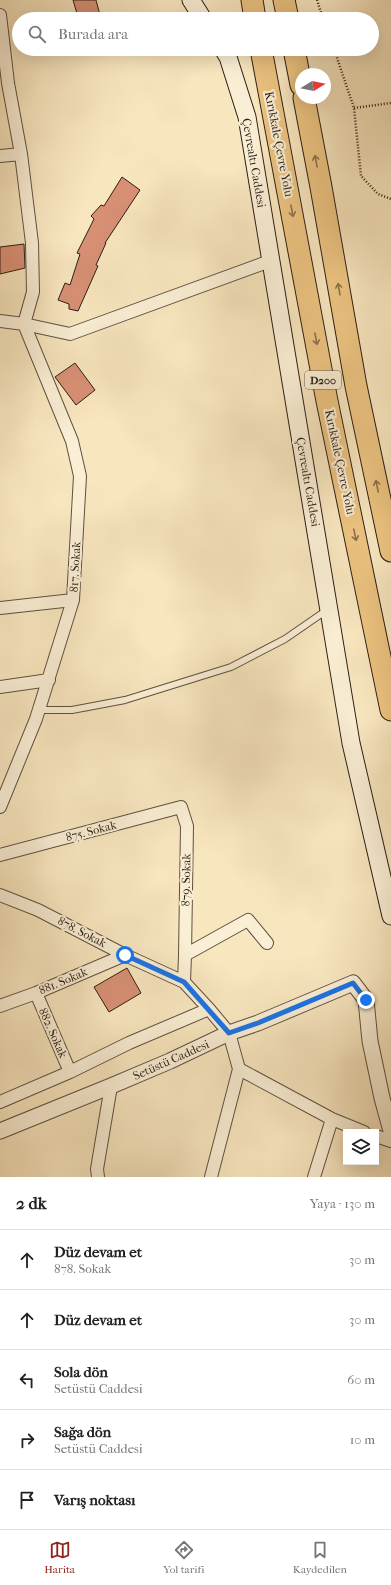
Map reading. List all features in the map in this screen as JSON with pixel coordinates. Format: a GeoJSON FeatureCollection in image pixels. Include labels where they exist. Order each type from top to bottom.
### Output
{"type":"FeatureCollection","features":[{"type":"Feature","properties":{"kind":"highway"},"geometry":{"type":"LineString","coordinates":[[252,0],[254,12]]}},
{"type":"Feature","properties":{"kind":"highway"},"geometry":{"type":"LineString","coordinates":[[284,0],[287,12]]}},
{"type":"Feature","properties":{"kind":"highway","name":"Kırıkkale Çevre Yolu"},"geometry":{"type":"LineString","coordinates":[[262,56],[327,401],[391,710]]}},
{"type":"Feature","properties":{"kind":"highway"},"geometry":{"type":"LineString","coordinates":[[295,56],[298,68]]}},
{"type":"Feature","properties":{"kind":"highway","name":"D200"},"geometry":{"type":"LineString","coordinates":[[305,104],[356,386],[391,551]]}},
{"type":"Feature","properties":{"kind":"main road"},"geometry":{"type":"LineString","coordinates":[[191,0],[199,12]]}},
{"type":"Feature","properties":{"kind":"main road","name":"Çevrealtı Caddesi"},"geometry":{"type":"LineString","coordinates":[[227,56],[247,117],[351,743],[391,916]]}},
{"type":"Feature","properties":{"kind":"street"},"geometry":{"type":"LineString","coordinates":[[0,15],[8,83],[20,154],[32,243],[33,292],[24,324]]}},
{"type":"Feature","properties":{"kind":"street"},"geometry":{"type":"LineString","coordinates":[[0,156],[20,154]]}},
{"type":"Feature","properties":{"kind":"street"},"geometry":{"type":"LineString","coordinates":[[0,321],[24,324],[70,334],[270,261]]}},
{"type":"Feature","properties":{"kind":"street","name":"817. Sokak"},"geometry":{"type":"LineString","coordinates":[[0,807],[49,680],[73,600],[80,476],[72,441],[24,324]]}},
{"type":"Feature","properties":{"kind":"street"},"geometry":{"type":"LineString","coordinates":[[0,608],[73,600]]}},
{"type":"Feature","properties":{"kind":"street"},"geometry":{"type":"LineString","coordinates":[[0,687],[49,680]]}},
{"type":"Feature","properties":{"kind":"street","name":"875. Sokak"},"geometry":{"type":"LineString","coordinates":[[0,855],[182,807]]}},
{"type":"Feature","properties":{"kind":"street","name":"879. Sokak"},"geometry":{"type":"LineString","coordinates":[[182,807],[187,826],[184,982]]}},
{"type":"Feature","properties":{"kind":"street","name":"878. Sokak"},"geometry":{"type":"LineString","coordinates":[[0,895],[38,910],[125,955],[184,982]]}},
{"type":"Feature","properties":{"kind":"street"},"geometry":{"type":"LineString","coordinates":[[185,955],[248,920],[267,943]]}},
{"type":"Feature","properties":{"kind":"street","name":"881. Sokak"},"geometry":{"type":"LineString","coordinates":[[0,1006],[36,993],[125,955]]}},
{"type":"Feature","properties":{"kind":"street"},"geometry":{"type":"LineString","coordinates":[[184,982],[229,1033],[239,1069],[211,1177]]}},
{"type":"Feature","properties":{"kind":"street","name":"Setüstü Caddesi"},"geometry":{"type":"LineString","coordinates":[[0,1131],[170,1061],[229,1033],[258,1023],[353,983],[366,1000],[370,1041],[382,1098],[391,1131]]}},
{"type":"Feature","properties":{"kind":"street","name":"882. Sokak"},"geometry":{"type":"LineString","coordinates":[[36,993],[70,1072]]}},
{"type":"Feature","properties":{"kind":"street"},"geometry":{"type":"LineString","coordinates":[[0,1102],[70,1072],[129,1043],[209,1009]]}},
{"type":"Feature","properties":{"kind":"street"},"geometry":{"type":"LineString","coordinates":[[239,1069],[332,1119],[357,1129]]}},
{"type":"Feature","properties":{"kind":"street"},"geometry":{"type":"LineString","coordinates":[[98,1177],[97,1169],[111,1086]]}},
{"type":"Feature","properties":{"kind":"street"},"geometry":{"type":"LineString","coordinates":[[314,1177],[332,1119]]}},
{"type":"Feature","properties":{"kind":"street"},"geometry":{"type":"LineString","coordinates":[[379,1137],[391,1140]]}},
{"type":"Feature","properties":{"kind":"lane"},"geometry":{"type":"LineString","coordinates":[[38,710],[72,710],[125,700],[231,667],[285,639],[329,608]]}},
{"type":"Feature","properties":{"kind":"path"},"geometry":{"type":"LineString","coordinates":[[317,0],[321,12]]}},
{"type":"Feature","properties":{"kind":"path"},"geometry":{"type":"LineString","coordinates":[[336,56],[354,108],[361,176],[378,194],[391,199]]}},
{"type":"Feature","properties":{"kind":"path"},"geometry":{"type":"LineString","coordinates":[[354,108],[391,103]]}},
{"type":"Feature","properties":{"kind":"building"},"geometry":{"type":"Polygon","coordinates":[[[73,0],[96,0],[99,12],[77,12],[73,0]]]}},
{"type":"Feature","properties":{"kind":"building"},"geometry":{"type":"Polygon","coordinates":[[[122,177],[140,190],[105,243],[96,265],[98,266],[78,311],[69,309],[69,304],[58,300],[65,283],[70,285],[80,254],[77,253],[94,219],[91,216],[101,205],[104,206],[122,177]]]}},
{"type":"Feature","properties":{"kind":"building"},"geometry":{"type":"Polygon","coordinates":[[[24,244],[25,268],[0,274],[0,247],[24,244]]]}},
{"type":"Feature","properties":{"kind":"building"},"geometry":{"type":"Polygon","coordinates":[[[75,363],[95,390],[76,405],[55,377],[75,363]]]}},
{"type":"Feature","properties":{"kind":"building"},"geometry":{"type":"Polygon","coordinates":[[[127,968],[141,993],[109,1012],[94,987],[127,968]]]}},
{"type":"Feature","properties":{"kind":"route"},"geometry":{"type":"LineString","coordinates":[[125,955],[184,982],[229,1033],[258,1023],[353,983],[366,1000]]}}]}
